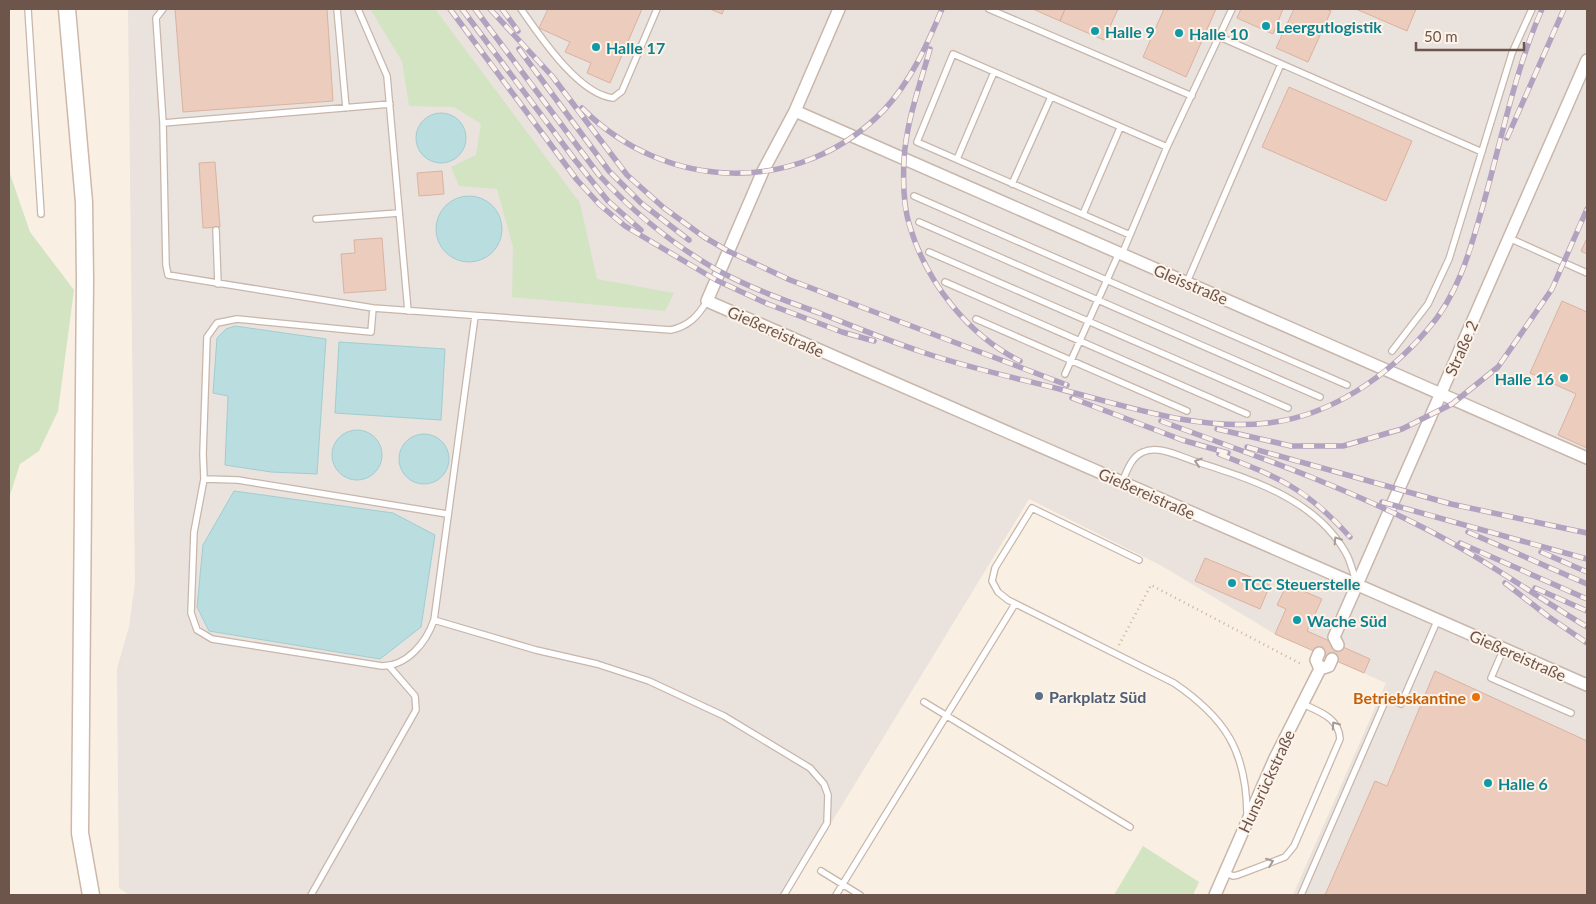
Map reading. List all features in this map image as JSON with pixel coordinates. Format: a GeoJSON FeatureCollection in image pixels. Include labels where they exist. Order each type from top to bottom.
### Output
{"type":"FeatureCollection","features":[{"type":"Feature","properties":{"kind":"main road"},"geometry":{"type":"LineString","coordinates":[[68,9],[84,202],[80,833],[90,895]]}},
{"type":"Feature","properties":{"kind":"street"},"geometry":{"type":"LineString","coordinates":[[707,301],[763,171],[795,111],[839,9]]}},
{"type":"Feature","properties":{"kind":"street","name":"Straße 2"},"geometry":{"type":"LineString","coordinates":[[1332,640],[1587,60]]}},
{"type":"Feature","properties":{"kind":"street","name":"Gleisstraße"},"geometry":{"type":"LineString","coordinates":[[795,111],[1587,458]]}},
{"type":"Feature","properties":{"kind":"street","name":"Gießereistraße"},"geometry":{"type":"LineString","coordinates":[[707,301],[1587,685]]}},
{"type":"Feature","properties":{"kind":"street"},"geometry":{"type":"LineString","coordinates":[[1319,653],[1316,660],[1319,670],[1329,666],[1332,659]]}},
{"type":"Feature","properties":{"kind":"street","name":"Hunsrückstraße"},"geometry":{"type":"LineString","coordinates":[[1214,895],[1275,758],[1319,670]]}},
{"type":"Feature","properties":{"kind":"lane"},"geometry":{"type":"LineString","coordinates":[[28,9],[41,214]]}},
{"type":"Feature","properties":{"kind":"lane"},"geometry":{"type":"LineString","coordinates":[[163,9],[156,18],[163,123],[166,265],[168,275],[373,308],[671,330],[680,328],[698,316],[707,301]]}},
{"type":"Feature","properties":{"kind":"lane"},"geometry":{"type":"LineString","coordinates":[[338,9],[346,108]]}},
{"type":"Feature","properties":{"kind":"lane"},"geometry":{"type":"LineString","coordinates":[[358,9],[383,61],[387,76],[408,311]]}},
{"type":"Feature","properties":{"kind":"lane"},"geometry":{"type":"LineString","coordinates":[[521,9],[546,44],[579,79],[592,90],[613,98],[622,91],[657,9]]}},
{"type":"Feature","properties":{"kind":"lane"},"geometry":{"type":"LineString","coordinates":[[989,9],[1192,96]]}},
{"type":"Feature","properties":{"kind":"lane"},"geometry":{"type":"LineString","coordinates":[[1065,374],[1106,280],[1130,235],[1167,147],[1232,9]]}},
{"type":"Feature","properties":{"kind":"lane"},"geometry":{"type":"LineString","coordinates":[[1392,351],[1428,304],[1440,282],[1449,260],[1512,53],[1532,9]]}},
{"type":"Feature","properties":{"kind":"lane"},"geometry":{"type":"LineString","coordinates":[[1220,37],[1482,152]]}},
{"type":"Feature","properties":{"kind":"lane"},"geometry":{"type":"LineString","coordinates":[[1130,235],[917,142],[953,54],[1167,147]]}},
{"type":"Feature","properties":{"kind":"lane"},"geometry":{"type":"LineString","coordinates":[[1187,282],[1281,64]]}},
{"type":"Feature","properties":{"kind":"lane"},"geometry":{"type":"LineString","coordinates":[[957,159],[994,72]]}},
{"type":"Feature","properties":{"kind":"lane"},"geometry":{"type":"LineString","coordinates":[[1012,184],[1051,97]]}},
{"type":"Feature","properties":{"kind":"lane"},"geometry":{"type":"LineString","coordinates":[[163,123],[390,104]]}},
{"type":"Feature","properties":{"kind":"lane"},"geometry":{"type":"LineString","coordinates":[[1083,214],[1120,128]]}},
{"type":"Feature","properties":{"kind":"lane"},"geometry":{"type":"LineString","coordinates":[[914,196],[1347,385]]}},
{"type":"Feature","properties":{"kind":"lane"},"geometry":{"type":"LineString","coordinates":[[316,219],[400,213]]}},
{"type":"Feature","properties":{"kind":"lane"},"geometry":{"type":"LineString","coordinates":[[919,222],[1320,397]]}},
{"type":"Feature","properties":{"kind":"lane"},"geometry":{"type":"LineString","coordinates":[[216,230],[218,284]]}},
{"type":"Feature","properties":{"kind":"lane"},"geometry":{"type":"LineString","coordinates":[[1509,238],[1587,273]]}},
{"type":"Feature","properties":{"kind":"lane"},"geometry":{"type":"LineString","coordinates":[[929,252],[1288,408]]}},
{"type":"Feature","properties":{"kind":"lane"},"geometry":{"type":"LineString","coordinates":[[945,282],[1247,414]]}},
{"type":"Feature","properties":{"kind":"lane"},"geometry":{"type":"LineString","coordinates":[[373,308],[371,332],[237,319],[217,323],[207,337],[203,444],[204,480],[194,532],[191,613],[197,630],[212,639],[389,666],[397,664],[412,654],[424,642],[434,620],[475,316]]}},
{"type":"Feature","properties":{"kind":"lane"},"geometry":{"type":"LineString","coordinates":[[976,319],[1187,412]]}},
{"type":"Feature","properties":{"kind":"lane"},"geometry":{"type":"LineString","coordinates":[[1122,482],[1138,454],[1155,449],[1245,478],[1290,498],[1333,534],[1348,558],[1357,584]]}},
{"type":"Feature","properties":{"kind":"lane"},"geometry":{"type":"LineString","coordinates":[[204,480],[238,480],[447,514]]}},
{"type":"Feature","properties":{"kind":"lane"},"geometry":{"type":"LineString","coordinates":[[1139,560],[1032,508],[995,568],[992,581],[998,592],[1015,604],[1174,683],[1199,700],[1230,735],[1244,770],[1247,821]]}},
{"type":"Feature","properties":{"kind":"lane"},"geometry":{"type":"LineString","coordinates":[[836,895],[1015,604]]}},
{"type":"Feature","properties":{"kind":"lane"},"geometry":{"type":"LineString","coordinates":[[1301,895],[1387,697],[1401,704],[1438,619]]}},
{"type":"Feature","properties":{"kind":"lane"},"geometry":{"type":"LineString","coordinates":[[434,620],[536,650],[597,664],[648,681],[724,716],[810,768],[819,776],[828,796],[827,822],[784,895]]}},
{"type":"Feature","properties":{"kind":"lane"},"geometry":{"type":"LineString","coordinates":[[1504,648],[1491,678],[1571,713]]}},
{"type":"Feature","properties":{"kind":"lane"},"geometry":{"type":"LineString","coordinates":[[311,895],[416,710],[415,696],[389,666]]}},
{"type":"Feature","properties":{"kind":"lane"},"geometry":{"type":"LineString","coordinates":[[924,702],[1130,827]]}},
{"type":"Feature","properties":{"kind":"lane"},"geometry":{"type":"LineString","coordinates":[[1224,872],[1233,876],[1238,875],[1285,857],[1294,846],[1340,740],[1340,730],[1334,721],[1303,704]]}},
{"type":"Feature","properties":{"kind":"lane"},"geometry":{"type":"LineString","coordinates":[[822,871],[860,895]]}},
{"type":"Feature","properties":{"kind":"path"},"geometry":{"type":"LineString","coordinates":[[1114,653],[1151,585],[1319,670]]}},
{"type":"Feature","properties":{"kind":"shaded area"},"geometry":{"type":"Polygon","coordinates":[[[128,9],[1587,9],[1587,895],[1293,895],[1386,683],[1275,634],[1162,566],[1029,499],[787,895],[129,895],[119,888],[117,669],[129,627],[135,583],[128,9]]]}},
{"type":"Feature","properties":{"kind":"green space"},"geometry":{"type":"Polygon","coordinates":[[[370,9],[435,9],[580,203],[597,279],[674,293],[665,311],[512,297],[513,247],[497,189],[459,186],[451,167],[476,155],[481,124],[454,107],[409,106],[402,61],[370,9]]]}},
{"type":"Feature","properties":{"kind":"green space"},"geometry":{"type":"Polygon","coordinates":[[[9,171],[30,232],[74,290],[58,411],[39,451],[20,464],[9,498],[9,171]]]}},
{"type":"Feature","properties":{"kind":"green space"},"geometry":{"type":"Polygon","coordinates":[[[1143,846],[1199,882],[1193,895],[1114,895],[1143,846]]]}},
{"type":"Feature","properties":{"kind":"water"},"geometry":{"type":"Polygon","coordinates":[[[441,113],[455,117],[462,124],[466,138],[462,152],[455,159],[441,163],[427,159],[420,152],[416,138],[420,124],[427,117],[441,113]]]}},
{"type":"Feature","properties":{"kind":"water"},"geometry":{"type":"Polygon","coordinates":[[[469,196],[482,199],[492,206],[499,216],[502,229],[499,242],[492,252],[482,259],[469,262],[456,259],[446,252],[439,242],[436,229],[439,216],[446,206],[456,199],[469,196]]]}},
{"type":"Feature","properties":{"kind":"water"},"geometry":{"type":"Polygon","coordinates":[[[235,326],[326,339],[317,474],[271,472],[225,465],[228,396],[213,393],[217,338],[226,329],[235,326]]]}},
{"type":"Feature","properties":{"kind":"water"},"geometry":{"type":"Polygon","coordinates":[[[339,342],[445,349],[441,420],[335,413],[339,342]]]}},
{"type":"Feature","properties":{"kind":"water"},"geometry":{"type":"Polygon","coordinates":[[[357,430],[371,434],[378,441],[382,455],[378,469],[371,476],[357,480],[343,476],[336,469],[332,455],[336,441],[343,434],[357,430]]]}},
{"type":"Feature","properties":{"kind":"water"},"geometry":{"type":"Polygon","coordinates":[[[424,434],[438,438],[445,445],[449,459],[445,473],[438,480],[424,484],[410,480],[403,473],[399,459],[403,445],[410,438],[424,434]]]}},
{"type":"Feature","properties":{"kind":"water"},"geometry":{"type":"Polygon","coordinates":[[[234,491],[393,513],[435,535],[421,627],[380,659],[209,631],[197,607],[203,545],[234,491]]]}},
{"type":"Feature","properties":{"kind":"building"},"geometry":{"type":"Polygon","coordinates":[[[175,9],[327,9],[333,101],[183,112],[175,9]]]}},
{"type":"Feature","properties":{"kind":"building","name":"Halle 17"},"geometry":{"type":"Polygon","coordinates":[[[548,9],[642,9],[610,83],[587,73],[591,63],[565,52],[570,42],[539,28],[548,9]]]}},
{"type":"Feature","properties":{"kind":"building"},"geometry":{"type":"Polygon","coordinates":[[[710,9],[724,9],[722,14],[710,9]]]}},
{"type":"Feature","properties":{"kind":"building"},"geometry":{"type":"Polygon","coordinates":[[[1033,9],[1065,9],[1060,21],[1033,9]]]}},
{"type":"Feature","properties":{"kind":"building","name":"Halle 9"},"geometry":{"type":"Polygon","coordinates":[[[1065,9],[1118,9],[1104,40],[1060,21],[1065,9]]]}},
{"type":"Feature","properties":{"kind":"building","name":"Halle 10"},"geometry":{"type":"Polygon","coordinates":[[[1164,9],[1216,9],[1186,77],[1143,57],[1164,9]]]}},
{"type":"Feature","properties":{"kind":"building","name":"Leergutlogistik"},"geometry":{"type":"Polygon","coordinates":[[[1241,9],[1283,9],[1273,34],[1237,18],[1241,9]]]}},
{"type":"Feature","properties":{"kind":"building"},"geometry":{"type":"Polygon","coordinates":[[[1294,9],[1326,9],[1331,11],[1308,62],[1276,48],[1294,9]]]}},
{"type":"Feature","properties":{"kind":"building"},"geometry":{"type":"Polygon","coordinates":[[[1356,9],[1416,9],[1407,31],[1356,9]]]}},
{"type":"Feature","properties":{"kind":"building"},"geometry":{"type":"Polygon","coordinates":[[[1289,87],[1412,141],[1386,201],[1262,147],[1289,87]]]}},
{"type":"Feature","properties":{"kind":"building"},"geometry":{"type":"Polygon","coordinates":[[[215,162],[220,227],[203,228],[199,163],[215,162]]]}},
{"type":"Feature","properties":{"kind":"building"},"geometry":{"type":"Polygon","coordinates":[[[442,171],[444,194],[419,196],[417,173],[442,171]]]}},
{"type":"Feature","properties":{"kind":"building"},"geometry":{"type":"Polygon","coordinates":[[[382,238],[386,290],[344,293],[341,254],[355,253],[354,240],[382,238]]]}},
{"type":"Feature","properties":{"kind":"building"},"geometry":{"type":"Polygon","coordinates":[[[1587,238],[1587,254],[1581,251],[1587,238]]]}},
{"type":"Feature","properties":{"kind":"building","name":"Halle 16"},"geometry":{"type":"Polygon","coordinates":[[[1562,301],[1587,312],[1587,448],[1558,435],[1576,394],[1530,373],[1562,301]]]}},
{"type":"Feature","properties":{"kind":"building","name":"TCC Steuerstelle"},"geometry":{"type":"Polygon","coordinates":[[[1205,558],[1270,585],[1260,609],[1195,581],[1205,558]]]}},
{"type":"Feature","properties":{"kind":"building","name":"Wache Süd"},"geometry":{"type":"Polygon","coordinates":[[[1287,584],[1322,599],[1307,631],[1370,659],[1364,673],[1275,634],[1286,609],[1277,605],[1287,584]]]}},
{"type":"Feature","properties":{"kind":"building","name":"Halle 6"},"geometry":{"type":"Polygon","coordinates":[[[1435,671],[1587,741],[1587,895],[1325,895],[1375,781],[1387,786],[1435,671]]]}},
{"type":"Feature","properties":{"kind":"railway"},"geometry":{"type":"LineString","coordinates":[[450,9],[577,180],[600,205],[625,226],[716,280],[768,304],[842,332],[874,341]]}},
{"type":"Feature","properties":{"kind":"railway"},"geometry":{"type":"LineString","coordinates":[[462,9],[608,201],[641,230]]}},
{"type":"Feature","properties":{"kind":"railway"},"geometry":{"type":"LineString","coordinates":[[475,9],[599,175],[654,227],[684,250],[717,270],[742,283],[782,299],[939,358],[1164,416],[1190,421],[1242,425],[1291,419],[1336,403],[1357,391],[1395,363],[1438,316],[1455,287],[1468,256],[1523,58],[1542,9]]}},
{"type":"Feature","properties":{"kind":"railway"},"geometry":{"type":"LineString","coordinates":[[490,9],[552,76],[627,175],[664,208],[704,237],[728,251],[790,280],[1067,385]]}},
{"type":"Feature","properties":{"kind":"railway"},"geometry":{"type":"LineString","coordinates":[[502,9],[518,31]]}},
{"type":"Feature","properties":{"kind":"railway"},"geometry":{"type":"LineString","coordinates":[[582,108],[615,136],[652,156],[692,168],[733,173],[773,170],[813,158],[850,138],[884,110],[910,75],[942,9]]}},
{"type":"Feature","properties":{"kind":"railway"},"geometry":{"type":"LineString","coordinates":[[1507,138],[1564,9]]}},
{"type":"Feature","properties":{"kind":"railway"},"geometry":{"type":"LineString","coordinates":[[519,49],[609,171],[641,203],[689,240]]}},
{"type":"Feature","properties":{"kind":"railway"},"geometry":{"type":"LineString","coordinates":[[930,49],[914,104],[905,146],[904,194],[910,227],[917,248],[927,268],[952,305],[983,337],[1020,361]]}},
{"type":"Feature","properties":{"kind":"railway"},"geometry":{"type":"LineString","coordinates":[[1217,429],[1291,446],[1343,446],[1402,429],[1452,404],[1498,367],[1552,289],[1587,209]]}},
{"type":"Feature","properties":{"kind":"railway"},"geometry":{"type":"LineString","coordinates":[[1072,398],[1182,440],[1228,453]]}},
{"type":"Feature","properties":{"kind":"railway"},"geometry":{"type":"LineString","coordinates":[[1161,421],[1291,469],[1387,510],[1461,548],[1587,627]]}},
{"type":"Feature","properties":{"kind":"railway"},"geometry":{"type":"LineString","coordinates":[[1247,447],[1451,504],[1587,533]]}},
{"type":"Feature","properties":{"kind":"railway"},"geometry":{"type":"LineString","coordinates":[[1219,454],[1275,477],[1305,495],[1334,520],[1350,537]]}},
{"type":"Feature","properties":{"kind":"railway"},"geometry":{"type":"LineString","coordinates":[[1382,502],[1587,559]]}},
{"type":"Feature","properties":{"kind":"railway"},"geometry":{"type":"LineString","coordinates":[[1468,532],[1587,584]]}},
{"type":"Feature","properties":{"kind":"railway"},"geometry":{"type":"LineString","coordinates":[[1460,543],[1587,599]]}},
{"type":"Feature","properties":{"kind":"railway"},"geometry":{"type":"LineString","coordinates":[[1541,552],[1587,572]]}},
{"type":"Feature","properties":{"kind":"railway"},"geometry":{"type":"LineString","coordinates":[[1505,583],[1587,643]]}},
{"type":"Feature","properties":{"kind":"railway"},"geometry":{"type":"LineString","coordinates":[[1535,588],[1587,611]]}},
{"type":"Feature","properties":{"kind":"place","name":"Leergutlogistik"},"geometry":{"type":"Point","coordinates":[1266,26]}},
{"type":"Feature","properties":{"kind":"place","name":"Halle 9"},"geometry":{"type":"Point","coordinates":[1095,31]}},
{"type":"Feature","properties":{"kind":"place","name":"Halle 10"},"geometry":{"type":"Point","coordinates":[1179,33]}},
{"type":"Feature","properties":{"kind":"place","name":"Halle 17"},"geometry":{"type":"Point","coordinates":[596,47]}},
{"type":"Feature","properties":{"kind":"place","name":"Halle 16"},"geometry":{"type":"Point","coordinates":[1564,378]}},
{"type":"Feature","properties":{"kind":"place","name":"TCC Steuerstelle"},"geometry":{"type":"Point","coordinates":[1232,583]}},
{"type":"Feature","properties":{"kind":"place","name":"Wache Süd"},"geometry":{"type":"Point","coordinates":[1297,620]}},
{"type":"Feature","properties":{"kind":"place","name":"Parkplatz Süd"},"geometry":{"type":"Point","coordinates":[1039,696]}},
{"type":"Feature","properties":{"kind":"place","name":"Betriebskantine"},"geometry":{"type":"Point","coordinates":[1476,697]}},
{"type":"Feature","properties":{"kind":"place","name":"Halle 6"},"geometry":{"type":"Point","coordinates":[1488,783]}}]}
